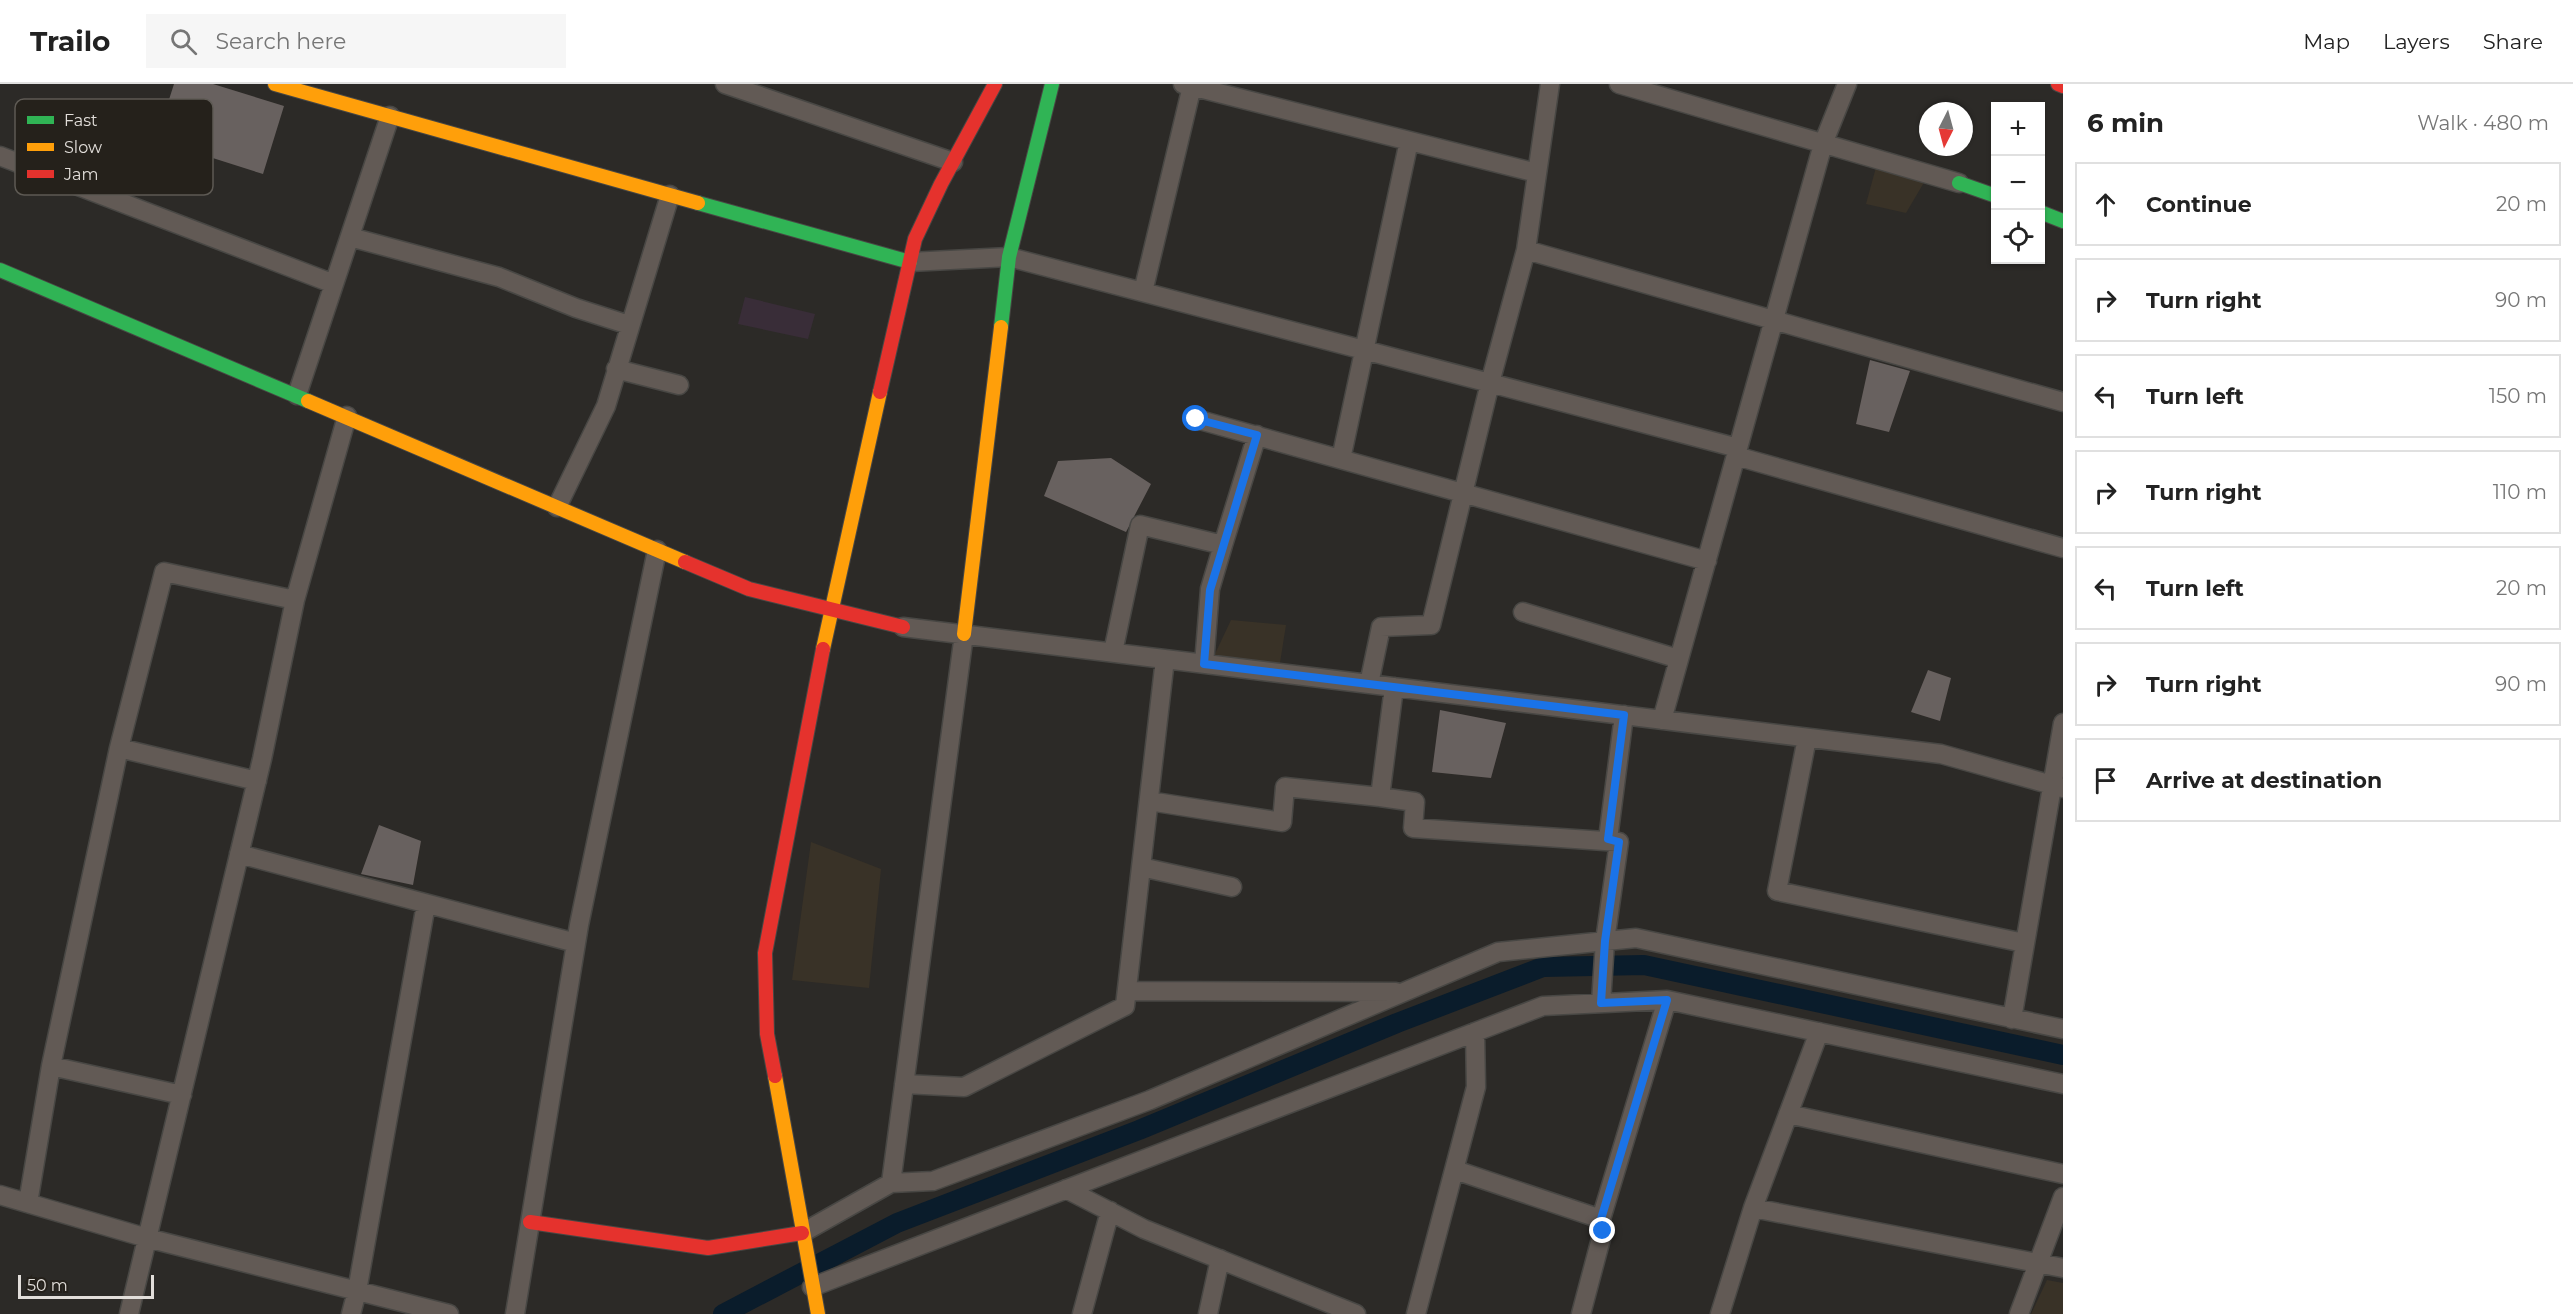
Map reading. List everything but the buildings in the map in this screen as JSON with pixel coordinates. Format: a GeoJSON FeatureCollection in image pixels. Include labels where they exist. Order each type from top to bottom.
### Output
{"type":"FeatureCollection","features":[{"type":"Feature","properties":{"kind":"street"},"geometry":{"type":"LineString","coordinates":[[275,84],[910,262],[1009,257],[1490,382],[2063,548]]}},
{"type":"Feature","properties":{"kind":"street"},"geometry":{"type":"LineString","coordinates":[[725,84],[953,162]]}},
{"type":"Feature","properties":{"kind":"street"},"geometry":{"type":"LineString","coordinates":[[818,1314],[767,1034],[765,953],[831,610],[915,240],[953,162],[996,84]]}},
{"type":"Feature","properties":{"kind":"street"},"geometry":{"type":"LineString","coordinates":[[891,1183],[964,634],[1009,257],[1052,84]]}},
{"type":"Feature","properties":{"kind":"street"},"geometry":{"type":"LineString","coordinates":[[1369,684],[1381,627],[1431,625],[1490,382],[1527,250],[1550,84]]}},
{"type":"Feature","properties":{"kind":"street"},"geometry":{"type":"LineString","coordinates":[[1619,84],[1959,183],[1991,195]]}},
{"type":"Feature","properties":{"kind":"street"},"geometry":{"type":"LineString","coordinates":[[1662,720],[1823,144],[1847,84]]}},
{"type":"Feature","properties":{"kind":"street"},"geometry":{"type":"LineString","coordinates":[[2058,84],[2063,86]]}},
{"type":"Feature","properties":{"kind":"street"},"geometry":{"type":"LineString","coordinates":[[1143,292],[1188,85],[1538,173]]}},
{"type":"Feature","properties":{"kind":"street"},"geometry":{"type":"LineString","coordinates":[[297,395],[390,116]]}},
{"type":"Feature","properties":{"kind":"street"},"geometry":{"type":"LineString","coordinates":[[1341,459],[1409,141]]}},
{"type":"Feature","properties":{"kind":"street"},"geometry":{"type":"LineString","coordinates":[[0,156],[15,162]]}},
{"type":"Feature","properties":{"kind":"street"},"geometry":{"type":"LineString","coordinates":[[102,195],[334,284]]}},
{"type":"Feature","properties":{"kind":"street"},"geometry":{"type":"LineString","coordinates":[[557,507],[606,406],[670,195]]}},
{"type":"Feature","properties":{"kind":"street"},"geometry":{"type":"LineString","coordinates":[[2045,214],[2063,221]]}},
{"type":"Feature","properties":{"kind":"street"},"geometry":{"type":"LineString","coordinates":[[350,237],[499,277],[576,308],[629,325]]}},
{"type":"Feature","properties":{"kind":"street"},"geometry":{"type":"LineString","coordinates":[[1527,250],[2063,402]]}},
{"type":"Feature","properties":{"kind":"street"},"geometry":{"type":"LineString","coordinates":[[0,270],[749,589],[831,610],[903,627],[1941,754],[2057,787]]}},
{"type":"Feature","properties":{"kind":"street"},"geometry":{"type":"LineString","coordinates":[[616,369],[679,385]]}},
{"type":"Feature","properties":{"kind":"street"},"geometry":{"type":"LineString","coordinates":[[129,1314],[256,781],[295,600],[347,416]]}},
{"type":"Feature","properties":{"kind":"street"},"geometry":{"type":"LineString","coordinates":[[1196,419],[1707,561]]}},
{"type":"Feature","properties":{"kind":"street"},"geometry":{"type":"LineString","coordinates":[[1204,664],[1210,590],[1257,435]]}},
{"type":"Feature","properties":{"kind":"street"},"geometry":{"type":"LineString","coordinates":[[1113,652],[1140,525],[1223,545]]}},
{"type":"Feature","properties":{"kind":"street"},"geometry":{"type":"LineString","coordinates":[[515,1314],[576,943],[657,550]]}},
{"type":"Feature","properties":{"kind":"street"},"geometry":{"type":"LineString","coordinates":[[28,1203],[51,1066],[119,748],[164,572],[295,600]]}},
{"type":"Feature","properties":{"kind":"street"},"geometry":{"type":"LineString","coordinates":[[1523,612],[1679,659]]}},
{"type":"Feature","properties":{"kind":"street"},"geometry":{"type":"LineString","coordinates":[[904,1084],[964,1087],[1125,1006],[1165,659]]}},
{"type":"Feature","properties":{"kind":"street"},"geometry":{"type":"LineString","coordinates":[[1380,796],[1394,687]]}},
{"type":"Feature","properties":{"kind":"street"},"geometry":{"type":"LineString","coordinates":[[1608,839],[1624,715]]}},
{"type":"Feature","properties":{"kind":"street"},"geometry":{"type":"LineString","coordinates":[[2012,1019],[2057,787],[2063,723]]}},
{"type":"Feature","properties":{"kind":"street"},"geometry":{"type":"LineString","coordinates":[[1808,738],[1777,891],[2025,943]]}},
{"type":"Feature","properties":{"kind":"street"},"geometry":{"type":"LineString","coordinates":[[119,748],[256,781]]}},
{"type":"Feature","properties":{"kind":"street"},"geometry":{"type":"LineString","coordinates":[[1149,801],[1282,822],[1285,787],[1380,796],[1415,802],[1413,828],[1608,839],[1619,842],[1605,941],[1601,1003]]}},
{"type":"Feature","properties":{"kind":"street"},"geometry":{"type":"LineString","coordinates":[[239,854],[576,943]]}},
{"type":"Feature","properties":{"kind":"street"},"geometry":{"type":"LineString","coordinates":[[1141,867],[1232,887]]}},
{"type":"Feature","properties":{"kind":"street"},"geometry":{"type":"LineString","coordinates":[[351,1314],[426,904]]}},
{"type":"Feature","properties":{"kind":"street"},"geometry":{"type":"LineString","coordinates":[[530,1222],[708,1248],[802,1233],[891,1183],[933,1181],[1150,1100],[1498,952],[1636,938],[2063,1029]]}},
{"type":"Feature","properties":{"kind":"street"},"geometry":{"type":"LineString","coordinates":[[1127,991],[1404,992]]}},
{"type":"Feature","properties":{"kind":"street"},"geometry":{"type":"LineString","coordinates":[[812,1287],[1543,1006],[1667,1000],[2063,1084]]}},
{"type":"Feature","properties":{"kind":"street"},"geometry":{"type":"LineString","coordinates":[[1581,1314],[1603,1231],[1601,1219],[1667,1000]]}},
{"type":"Feature","properties":{"kind":"street"},"geometry":{"type":"LineString","coordinates":[[1416,1314],[1476,1087],[1474,1032]]}},
{"type":"Feature","properties":{"kind":"street"},"geometry":{"type":"LineString","coordinates":[[1720,1314],[1753,1208],[1819,1032]]}},
{"type":"Feature","properties":{"kind":"street"},"geometry":{"type":"LineString","coordinates":[[51,1066],[182,1095]]}},
{"type":"Feature","properties":{"kind":"street"},"geometry":{"type":"LineString","coordinates":[[1788,1114],[2063,1174]]}},
{"type":"Feature","properties":{"kind":"street"},"geometry":{"type":"LineString","coordinates":[[1455,1170],[1601,1219]]}},
{"type":"Feature","properties":{"kind":"street"},"geometry":{"type":"LineString","coordinates":[[1066,1189],[1144,1229],[1356,1314]]}},
{"type":"Feature","properties":{"kind":"street"},"geometry":{"type":"LineString","coordinates":[[0,1195],[147,1238],[449,1314]]}},
{"type":"Feature","properties":{"kind":"street"},"geometry":{"type":"LineString","coordinates":[[2019,1314],[2063,1197]]}},
{"type":"Feature","properties":{"kind":"street"},"geometry":{"type":"LineString","coordinates":[[1753,1208],[2063,1268]]}},
{"type":"Feature","properties":{"kind":"street"},"geometry":{"type":"LineString","coordinates":[[1082,1314],[1110,1211]]}},
{"type":"Feature","properties":{"kind":"street"},"geometry":{"type":"LineString","coordinates":[[1208,1314],[1220,1259]]}},
{"type":"Feature","properties":{"kind":"shaded area"},"geometry":{"type":"Polygon","coordinates":[[[1878,160],[1929,174],[1906,213],[1866,204],[1878,160]]]}},
{"type":"Feature","properties":{"kind":"shaded area"},"geometry":{"type":"Polygon","coordinates":[[[745,297],[815,314],[808,339],[738,324],[745,297]]]}},
{"type":"Feature","properties":{"kind":"shaded area"},"geometry":{"type":"Polygon","coordinates":[[[1231,620],[1286,625],[1279,669],[1214,656],[1231,620]]]}},
{"type":"Feature","properties":{"kind":"shaded area"},"geometry":{"type":"Polygon","coordinates":[[[811,842],[881,869],[869,988],[792,980],[811,842]]]}},
{"type":"Feature","properties":{"kind":"shaded area"},"geometry":{"type":"Polygon","coordinates":[[[2047,1280],[2063,1283],[2063,1314],[2031,1314],[2047,1280]]]}},
{"type":"Feature","properties":{"kind":"waterway"},"geometry":{"type":"LineString","coordinates":[[723,1314],[897,1223],[1139,1130],[1397,1023],[1543,967],[1644,965],[2063,1055]]}},
{"type":"Feature","properties":{"kind":"traffic: fast"},"geometry":{"type":"LineString","coordinates":[[1001,327],[1009,257],[1052,84]]}},
{"type":"Feature","properties":{"kind":"traffic: fast"},"geometry":{"type":"LineString","coordinates":[[1959,183],[1991,194]]}},
{"type":"Feature","properties":{"kind":"traffic: fast"},"geometry":{"type":"LineString","coordinates":[[698,203],[910,262]]}},
{"type":"Feature","properties":{"kind":"traffic: fast"},"geometry":{"type":"LineString","coordinates":[[2045,214],[2063,221]]}},
{"type":"Feature","properties":{"kind":"traffic: fast"},"geometry":{"type":"LineString","coordinates":[[0,270],[308,401]]}},
{"type":"Feature","properties":{"kind":"traffic: slow"},"geometry":{"type":"LineString","coordinates":[[275,84],[698,203]]}},
{"type":"Feature","properties":{"kind":"traffic: slow"},"geometry":{"type":"LineString","coordinates":[[964,634],[1001,327]]}},
{"type":"Feature","properties":{"kind":"traffic: slow"},"geometry":{"type":"LineString","coordinates":[[823,649],[880,392]]}},
{"type":"Feature","properties":{"kind":"traffic: slow"},"geometry":{"type":"LineString","coordinates":[[308,401],[685,562]]}},
{"type":"Feature","properties":{"kind":"traffic: slow"},"geometry":{"type":"LineString","coordinates":[[775,1076],[818,1314]]}},
{"type":"Feature","properties":{"kind":"traffic: jam"},"geometry":{"type":"LineString","coordinates":[[880,392],[915,239],[941,184],[995,84]]}},
{"type":"Feature","properties":{"kind":"traffic: jam"},"geometry":{"type":"LineString","coordinates":[[2058,84],[2063,86]]}},
{"type":"Feature","properties":{"kind":"traffic: jam"},"geometry":{"type":"LineString","coordinates":[[685,562],[749,589],[903,627]]}},
{"type":"Feature","properties":{"kind":"traffic: jam"},"geometry":{"type":"LineString","coordinates":[[775,1076],[767,1034],[765,953],[823,649]]}},
{"type":"Feature","properties":{"kind":"traffic: jam"},"geometry":{"type":"LineString","coordinates":[[530,1222],[708,1248],[802,1233]]}},
{"type":"Feature","properties":{"kind":"route"},"geometry":{"type":"LineString","coordinates":[[1196,419],[1257,435],[1210,590],[1204,664],[1624,715],[1608,839],[1619,842],[1605,941],[1601,1003],[1667,1000],[1601,1219],[1603,1231]]}}]}
